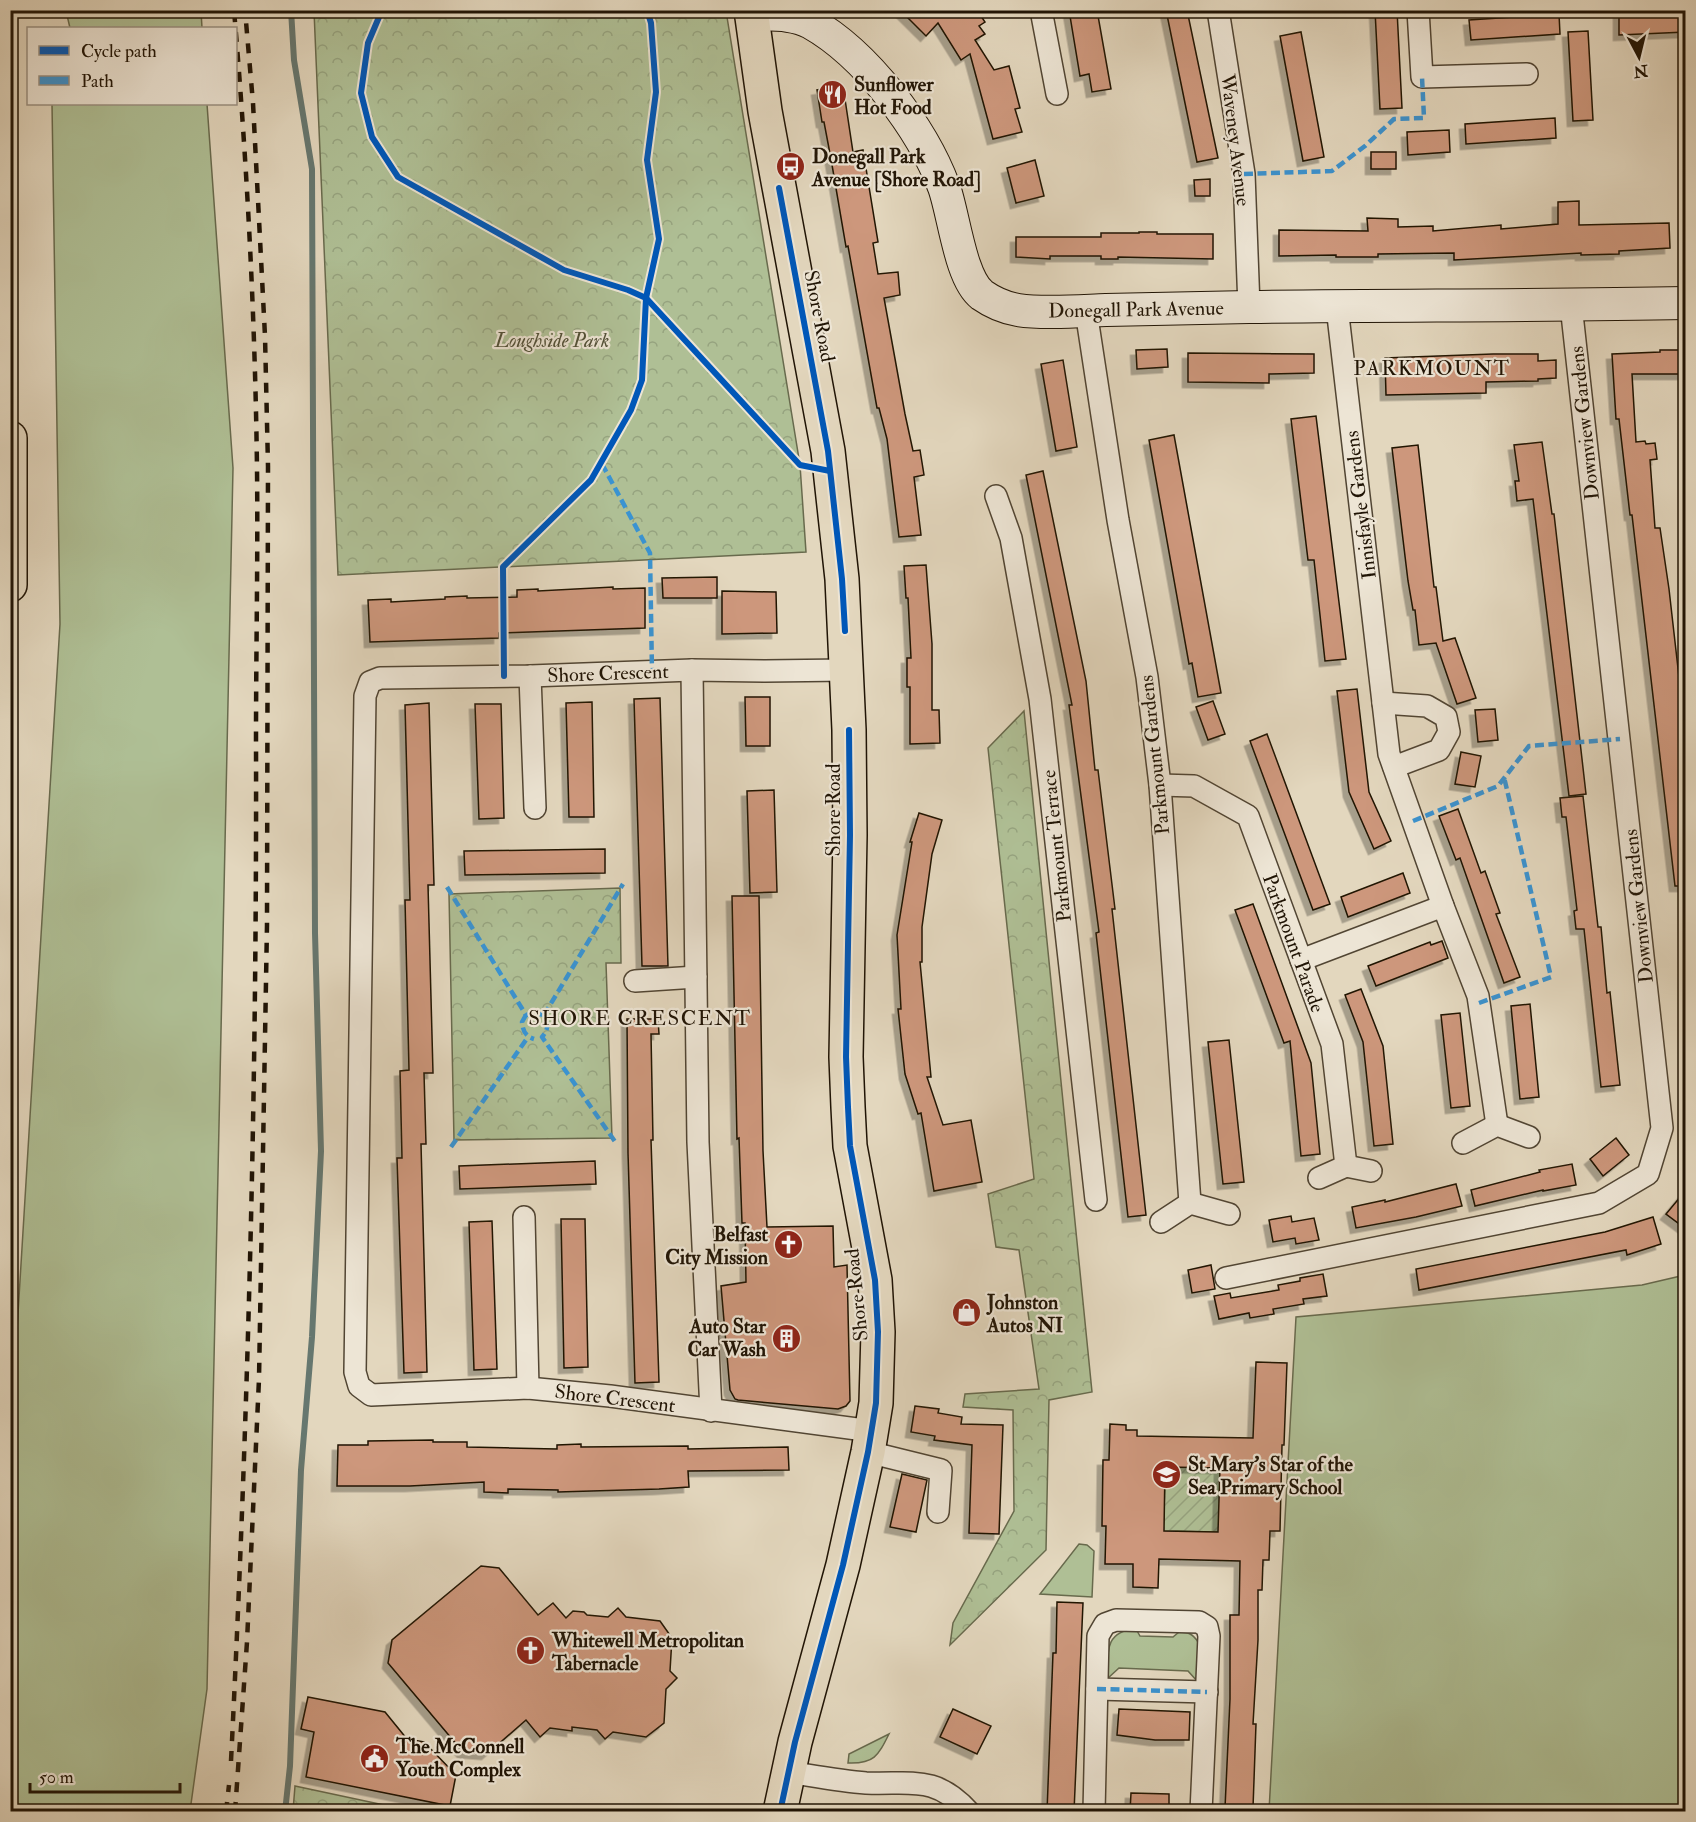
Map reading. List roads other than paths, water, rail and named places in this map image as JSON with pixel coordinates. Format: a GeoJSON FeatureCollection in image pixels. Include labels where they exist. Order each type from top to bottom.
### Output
{"type":"FeatureCollection","features":[{"type":"Feature","properties":{"kind":"main road","name":"Shore Road"},"geometry":{"type":"LineString","coordinates":[[751,12],[765,111],[828,452],[842,579],[847,670],[850,835],[847,1077],[850,1146],[875,1280],[878,1373],[870,1442],[843,1565],[788,1772],[780,1812]]}},
{"type":"Feature","properties":{"kind":"main road"},"geometry":{"type":"LineString","coordinates":[[10,438],[10,585]]}},
{"type":"Feature","properties":{"kind":"street"},"geometry":{"type":"LineString","coordinates":[[1041,10],[1057,94]]}},
{"type":"Feature","properties":{"kind":"street","name":"Waveney Avenue"},"geometry":{"type":"LineString","coordinates":[[1218,10],[1244,174],[1249,307]]}},
{"type":"Feature","properties":{"kind":"street"},"geometry":{"type":"LineString","coordinates":[[1418,10],[1422,77],[1527,74]]}},
{"type":"Feature","properties":{"kind":"street","name":"Donegall Park Avenue"},"geometry":{"type":"LineString","coordinates":[[751,12],[782,15],[810,22],[856,56],[879,80],[933,163],[946,196],[971,283],[981,294],[996,303],[1016,310],[1686,303]]}},
{"type":"Feature","properties":{"kind":"street","name":"Downview Gardens"},"geometry":{"type":"LineString","coordinates":[[1226,1278],[1599,1203],[1648,1174],[1662,1128],[1571,305]]}},
{"type":"Feature","properties":{"kind":"street","name":"Innisfayle Gardens"},"geometry":{"type":"LineString","coordinates":[[1337,307],[1389,754],[1478,996],[1497,1125]]}},
{"type":"Feature","properties":{"kind":"street","name":"Parkmount Gardens"},"geometry":{"type":"LineString","coordinates":[[1086,311],[1118,520],[1147,677],[1160,785],[1191,1203]]}},
{"type":"Feature","properties":{"kind":"street","name":"Parkmount Terrace"},"geometry":{"type":"LineString","coordinates":[[996,496],[1011,538],[1040,699],[1096,1200]]}},
{"type":"Feature","properties":{"kind":"street"},"geometry":{"type":"LineString","coordinates":[[692,670],[698,1142],[711,1411]]}},
{"type":"Feature","properties":{"kind":"street","name":"Shore Crescent"},"geometry":{"type":"LineString","coordinates":[[847,670],[692,670],[530,676],[380,678],[370,682],[365,696],[355,1372],[359,1386],[371,1395],[528,1388],[610,1396],[711,1411],[870,1442],[941,1470],[938,1512]]}},
{"type":"Feature","properties":{"kind":"street"},"geometry":{"type":"LineString","coordinates":[[530,676],[535,808]]}},
{"type":"Feature","properties":{"kind":"street"},"geometry":{"type":"LineString","coordinates":[[1383,702],[1427,706],[1446,717],[1449,732],[1439,750],[1394,767]]}},
{"type":"Feature","properties":{"kind":"street","name":"Parkmount Parade"},"geometry":{"type":"LineString","coordinates":[[1160,785],[1194,786],[1248,816],[1332,1044],[1346,1166]]}},
{"type":"Feature","properties":{"kind":"street"},"geometry":{"type":"LineString","coordinates":[[1301,960],[1443,906]]}},
{"type":"Feature","properties":{"kind":"street"},"geometry":{"type":"LineString","coordinates":[[634,981],[696,977]]}},
{"type":"Feature","properties":{"kind":"street"},"geometry":{"type":"LineString","coordinates":[[1463,1143],[1497,1125],[1528,1137]]}},
{"type":"Feature","properties":{"kind":"street"},"geometry":{"type":"LineString","coordinates":[[1319,1178],[1346,1166],[1371,1171]]}},
{"type":"Feature","properties":{"kind":"street"},"geometry":{"type":"LineString","coordinates":[[1161,1222],[1191,1203],[1229,1214]]}},
{"type":"Feature","properties":{"kind":"street"},"geometry":{"type":"LineString","coordinates":[[524,1217],[528,1388]]}},
{"type":"Feature","properties":{"kind":"street"},"geometry":{"type":"LineString","coordinates":[[1094,1812],[1098,1636],[1105,1624],[1116,1620],[1128,1620],[1199,1622],[1207,1627],[1209,1636],[1201,1812]]}},
{"type":"Feature","properties":{"kind":"street"},"geometry":{"type":"LineString","coordinates":[[1097,1689],[1207,1692]]}},
{"type":"Feature","properties":{"kind":"street"},"geometry":{"type":"LineString","coordinates":[[788,1772],[866,1783],[917,1782],[940,1789],[969,1812]]}},
{"type":"Feature","properties":{"kind":"waterway"},"geometry":{"type":"LineString","coordinates":[[285,1812],[290,1766],[301,1470],[312,1337],[321,1151],[315,933],[312,169],[294,60],[291,10]]}},
{"type":"Feature","properties":{"kind":"railway"},"geometry":{"type":"LineString","coordinates":[[234,10],[235,27]]}},
{"type":"Feature","properties":{"kind":"railway"},"geometry":{"type":"LineString","coordinates":[[235,1812],[247,1642],[259,1379],[267,925],[268,466],[265,336],[253,103],[245,10]]}},
{"type":"Feature","properties":{"kind":"railway"},"geometry":{"type":"LineString","coordinates":[[231,1761],[247,1378],[256,868],[256,411],[252,296],[237,48]]}},
{"type":"Feature","properties":{"kind":"railway"},"geometry":{"type":"LineString","coordinates":[[226,1812],[229,1785]]}},
{"type":"Feature","properties":{"kind":"place","name":"Sunflower Hot Food"},"geometry":{"type":"Point","coordinates":[833,95]}},
{"type":"Feature","properties":{"kind":"place","name":"Donegall Park Avenue [Shore Road]"},"geometry":{"type":"Point","coordinates":[791,167]}},
{"type":"Feature","properties":{"kind":"place","name":"Belfast City Mission"},"geometry":{"type":"Point","coordinates":[789,1245]}},
{"type":"Feature","properties":{"kind":"place","name":"Johnston Autos NI"},"geometry":{"type":"Point","coordinates":[966,1313]}},
{"type":"Feature","properties":{"kind":"place","name":"Auto Star Car Wash"},"geometry":{"type":"Point","coordinates":[787,1338]}},
{"type":"Feature","properties":{"kind":"place","name":"St Mary's Star of the Sea Primary School"},"geometry":{"type":"Point","coordinates":[1167,1475]}},
{"type":"Feature","properties":{"kind":"place","name":"Whitewell Metropolitan Tabernacle"},"geometry":{"type":"Point","coordinates":[531,1651]}},
{"type":"Feature","properties":{"kind":"place","name":"The McConnell Youth Complex"},"geometry":{"type":"Point","coordinates":[375,1758]}},
{"type":"Feature","properties":{"kind":"district","name":"PARKMOUNT"},"geometry":{"type":"Point","coordinates":[1432,368]}},
{"type":"Feature","properties":{"kind":"district","name":"SHORE CRESCENT"},"geometry":{"type":"Point","coordinates":[640,1018]}},
{"type":"Feature","properties":{"kind":"park label","name":"Loughside Park"},"geometry":{"type":"Point","coordinates":[552,340]}}]}
